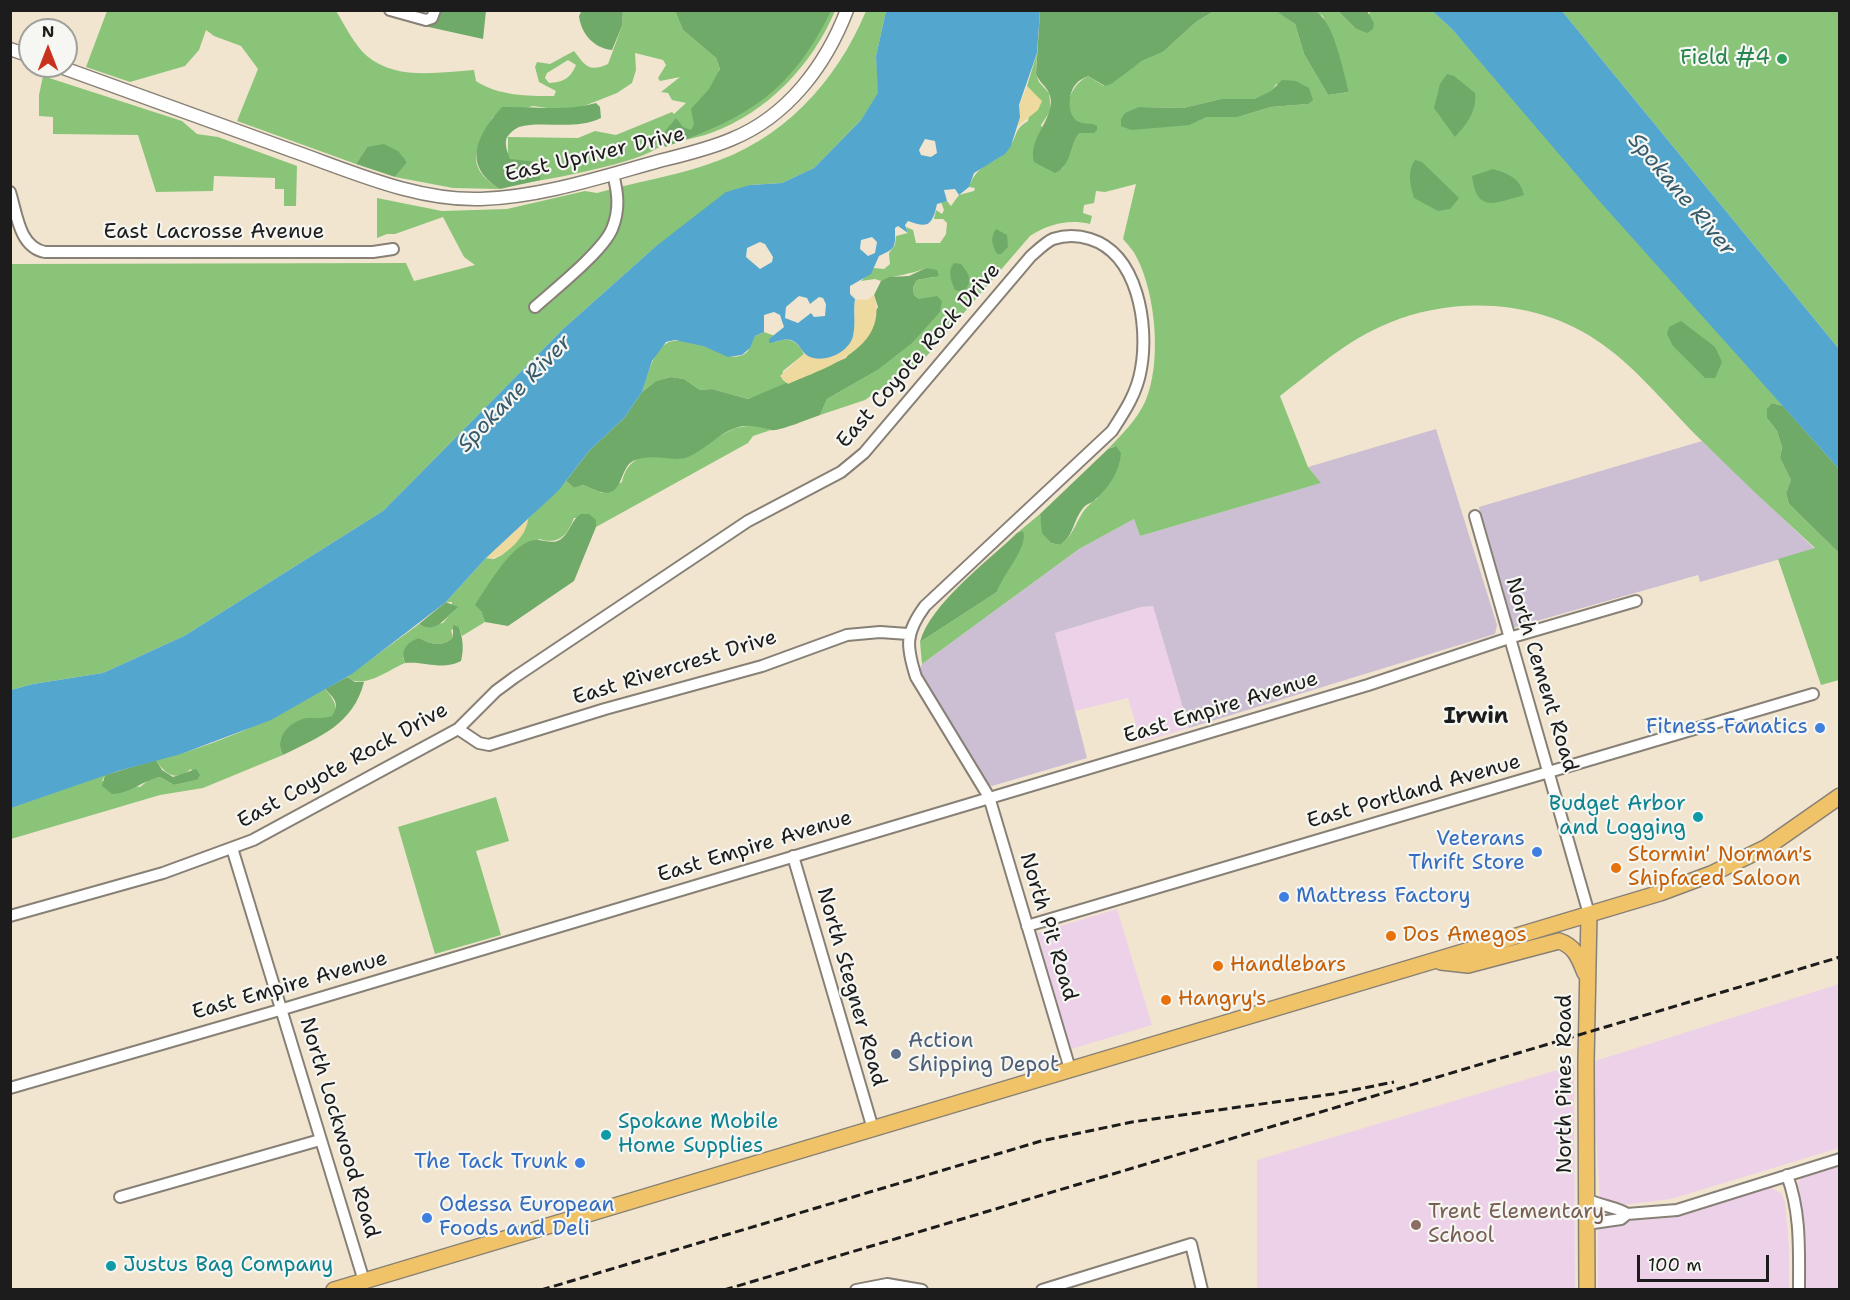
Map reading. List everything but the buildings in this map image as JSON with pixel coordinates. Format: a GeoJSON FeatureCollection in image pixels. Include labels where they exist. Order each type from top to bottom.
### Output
{"type":"FeatureCollection","features":[{"type":"Feature","properties":{"kind":"main road"},"geometry":{"type":"LineString","coordinates":[[334,1290],[1692,882],[1767,847],[1837,796]]}},
{"type":"Feature","properties":{"kind":"main road","name":"North Pines Road"},"geometry":{"type":"LineString","coordinates":[[1587,1290],[1589,914]]}},
{"type":"Feature","properties":{"kind":"main road"},"geometry":{"type":"LineString","coordinates":[[1432,961],[1468,964],[1559,941],[1569,945],[1577,953],[1587,977]]}},
{"type":"Feature","properties":{"kind":"street"},"geometry":{"type":"LineString","coordinates":[[390,10],[426,20],[432,18],[435,10]]}},
{"type":"Feature","properties":{"kind":"street","name":"East Upriver Drive"},"geometry":{"type":"LineString","coordinates":[[78,73],[368,177],[419,192],[461,198],[512,196],[613,174],[711,147],[754,128],[794,96],[809,79],[824,59],[848,10]]}},
{"type":"Feature","properties":{"kind":"street"},"geometry":{"type":"LineString","coordinates":[[535,307],[578,270],[611,232],[618,197],[613,174]]}},
{"type":"Feature","properties":{"kind":"street","name":"East Lacrosse Avenue"},"geometry":{"type":"LineString","coordinates":[[10,192],[24,237],[35,249],[58,252],[373,252],[393,249]]}},
{"type":"Feature","properties":{"kind":"street","name":"East Coyote Rock Drive"},"geometry":{"type":"LineString","coordinates":[[10,916],[164,873],[232,848],[458,729],[496,691],[524,671],[748,521],[841,472],[864,453],[1031,256],[1053,239],[1077,235],[1105,243],[1122,259],[1133,279],[1144,340],[1141,370],[1131,402],[1112,431],[925,606],[908,634]]}},
{"type":"Feature","properties":{"kind":"street","name":"North Cement Road"},"geometry":{"type":"LineString","coordinates":[[1475,516],[1589,914]]}},
{"type":"Feature","properties":{"kind":"street","name":"East Empire Avenue"},"geometry":{"type":"LineString","coordinates":[[10,1088],[283,1009],[1358,688],[1509,638],[1636,601]]}},
{"type":"Feature","properties":{"kind":"street","name":"East Rivercrest Drive"},"geometry":{"type":"LineString","coordinates":[[458,729],[479,743],[489,745],[605,709],[762,666],[847,635],[880,632],[908,634]]}},
{"type":"Feature","properties":{"kind":"street"},"geometry":{"type":"LineString","coordinates":[[908,634],[909,656],[916,677],[989,797]]}},
{"type":"Feature","properties":{"kind":"street","name":"East Portland Avenue"},"geometry":{"type":"LineString","coordinates":[[1027,926],[1813,694]]}},
{"type":"Feature","properties":{"kind":"street","name":"North Pit Road"},"geometry":{"type":"LineString","coordinates":[[989,797],[1070,1069]]}},
{"type":"Feature","properties":{"kind":"street","name":"North Lockwood Road"},"geometry":{"type":"LineString","coordinates":[[232,848],[283,1009],[320,1140],[364,1281]]}},
{"type":"Feature","properties":{"kind":"street","name":"North Stegner Road"},"geometry":{"type":"LineString","coordinates":[[793,856],[873,1129]]}},
{"type":"Feature","properties":{"kind":"street"},"geometry":{"type":"LineString","coordinates":[[120,1197],[320,1140]]}},
{"type":"Feature","properties":{"kind":"street"},"geometry":{"type":"LineString","coordinates":[[1587,1224],[1622,1219],[1627,1215],[1677,1210],[1839,1159]]}},
{"type":"Feature","properties":{"kind":"street"},"geometry":{"type":"LineString","coordinates":[[1787,1175],[1796,1200],[1799,1229],[1799,1290]]}},
{"type":"Feature","properties":{"kind":"street"},"geometry":{"type":"LineString","coordinates":[[1586,1199],[1604,1208],[1622,1210],[1627,1215]]}},
{"type":"Feature","properties":{"kind":"street"},"geometry":{"type":"LineString","coordinates":[[1042,1290],[1191,1244],[1202,1290]]}},
{"type":"Feature","properties":{"kind":"street"},"geometry":{"type":"LineString","coordinates":[[856,1290],[887,1284],[922,1290]]}},
{"type":"Feature","properties":{"kind":"shaded area"},"geometry":{"type":"Polygon","coordinates":[[[1436,429],[1497,625],[1495,634],[1189,728],[1153,606],[1141,607],[1055,633],[1087,758],[992,786],[985,783],[919,670],[922,664],[1079,549],[1134,519],[1140,536],[1320,483],[1308,467],[1436,429]]]}},
{"type":"Feature","properties":{"kind":"shaded area"},"geometry":{"type":"Polygon","coordinates":[[[1702,441],[1815,549],[1700,582],[1698,575],[1512,628],[1481,523],[1479,507],[1702,441]]]}},
{"type":"Feature","properties":{"kind":"shaded area"},"geometry":{"type":"Polygon","coordinates":[[[1153,606],[1189,728],[1141,742],[1128,698],[1075,711],[1055,633],[1141,607],[1153,606]]]}},
{"type":"Feature","properties":{"kind":"shaded area"},"geometry":{"type":"Polygon","coordinates":[[[1117,909],[1152,1025],[1071,1049],[1037,933],[1117,909]]]}},
{"type":"Feature","properties":{"kind":"shaded area"},"geometry":{"type":"Polygon","coordinates":[[[1839,984],[1839,1148],[1671,1199],[1615,1206],[1600,1201],[1592,1062],[1839,984]]]}},
{"type":"Feature","properties":{"kind":"shaded area","name":"Trent Elementary School"},"geometry":{"type":"Polygon","coordinates":[[[1574,1065],[1575,1289],[1257,1289],[1257,1160],[1574,1065]]]}},
{"type":"Feature","properties":{"kind":"shaded area"},"geometry":{"type":"Polygon","coordinates":[[[1839,1165],[1839,1289],[1806,1289],[1806,1235],[1798,1182],[1803,1177],[1839,1165]]]}},
{"type":"Feature","properties":{"kind":"shaded area"},"geometry":{"type":"Polygon","coordinates":[[[1769,1187],[1781,1193],[1785,1202],[1789,1246],[1789,1289],[1598,1290],[1598,1230],[1601,1226],[1610,1222],[1666,1218],[1769,1187]]]}},
{"type":"Feature","properties":{"kind":"green space"},"geometry":{"type":"Polygon","coordinates":[[[582,10],[623,11],[622,26],[612,50],[599,46],[585,34],[579,16],[582,10]]]}},
{"type":"Feature","properties":{"kind":"green space"},"geometry":{"type":"Polygon","coordinates":[[[675,10],[831,11],[800,63],[764,98],[721,125],[665,147],[661,136],[676,118],[683,127],[691,130],[694,124],[691,109],[709,89],[720,69],[716,58],[683,30],[675,10]]]}},
{"type":"Feature","properties":{"kind":"green space"},"geometry":{"type":"Polygon","coordinates":[[[1305,10],[1321,15],[1332,34],[1349,92],[1328,95],[1304,54],[1295,24],[1276,11],[1305,10]]]}},
{"type":"Feature","properties":{"kind":"green space"},"geometry":{"type":"Polygon","coordinates":[[[107,11],[336,11],[362,51],[379,64],[391,69],[419,73],[474,70],[476,81],[494,90],[524,95],[554,96],[556,91],[539,82],[535,67],[537,62],[550,64],[574,51],[591,68],[608,64],[622,26],[623,11],[675,11],[683,30],[716,58],[720,69],[718,73],[787,11],[835,11],[814,50],[801,68],[786,84],[751,113],[711,133],[660,147],[625,162],[508,186],[508,137],[578,138],[595,131],[616,135],[672,112],[674,114],[686,103],[672,100],[668,93],[661,92],[680,77],[660,81],[658,78],[666,65],[663,60],[635,53],[636,70],[632,83],[617,93],[579,108],[561,110],[533,106],[493,117],[476,156],[481,172],[488,181],[500,189],[453,188],[395,177],[407,161],[367,147],[356,164],[237,121],[258,69],[241,46],[214,36],[206,30],[199,50],[185,66],[130,82],[86,67],[107,11]],[[568,60],[547,73],[545,78],[549,83],[562,81],[569,77],[576,65],[568,60]]]}},
{"type":"Feature","properties":{"kind":"green space"},"geometry":{"type":"Polygon","coordinates":[[[440,11],[486,11],[483,39],[415,24],[432,23],[440,15],[440,11]]]}},
{"type":"Feature","properties":{"kind":"green space"},"geometry":{"type":"Polygon","coordinates":[[[866,11],[886,11],[876,56],[879,93],[861,120],[814,168],[782,183],[750,185],[655,247],[563,329],[383,511],[184,636],[103,673],[33,684],[11,690],[11,264],[406,263],[414,281],[475,265],[464,257],[443,217],[377,238],[377,198],[442,211],[507,209],[585,191],[597,193],[706,165],[759,141],[803,106],[839,62],[866,11]]]}},
{"type":"Feature","properties":{"kind":"green space"},"geometry":{"type":"Polygon","coordinates":[[[1040,11],[1214,11],[1196,22],[1163,52],[1142,61],[1111,84],[1105,86],[1088,76],[1077,83],[1070,98],[1072,115],[1079,122],[1097,126],[1097,130],[1094,133],[1080,133],[1065,165],[1055,173],[1034,162],[1033,153],[1038,135],[1050,110],[1051,101],[1048,91],[1036,74],[1040,11]]]}},
{"type":"Feature","properties":{"kind":"green space"},"geometry":{"type":"Polygon","coordinates":[[[1214,11],[1277,11],[1295,24],[1304,54],[1328,95],[1349,92],[1323,16],[1314,11],[1338,11],[1355,28],[1370,13],[1367,11],[1432,11],[1452,29],[1783,406],[1772,403],[1767,418],[1777,431],[1782,447],[1780,458],[1791,480],[1786,493],[1789,504],[1839,553],[1839,680],[1821,685],[1778,559],[1815,548],[1690,429],[1642,378],[1602,344],[1578,329],[1553,318],[1498,306],[1442,308],[1389,323],[1359,338],[1332,356],[1280,396],[1308,467],[1321,483],[1140,536],[1134,519],[1079,549],[922,664],[920,642],[997,592],[1004,575],[1020,549],[1023,532],[1017,533],[1040,514],[1043,533],[1051,543],[1060,545],[1066,540],[1085,510],[1097,499],[1115,446],[1108,449],[1133,421],[1145,402],[1154,369],[1152,310],[1143,273],[1134,253],[1123,239],[1136,184],[1105,192],[1096,191],[1094,203],[1084,205],[1083,213],[1092,216],[1090,224],[1074,222],[1059,224],[1044,228],[1030,236],[925,358],[865,400],[820,415],[827,399],[876,371],[929,299],[919,299],[914,295],[913,287],[917,280],[934,277],[926,268],[881,281],[875,279],[861,281],[874,268],[884,269],[890,264],[889,253],[895,245],[896,236],[908,233],[906,227],[913,230],[916,243],[940,243],[946,234],[947,223],[943,219],[934,219],[936,210],[942,214],[944,210],[941,202],[947,201],[951,206],[959,195],[974,191],[975,188],[969,187],[977,172],[1009,148],[1020,127],[1028,121],[1033,93],[1027,86],[1037,53],[1036,74],[1039,82],[1049,93],[1051,110],[1041,125],[1062,169],[1080,133],[1094,133],[1075,120],[1070,112],[1069,100],[1078,83],[1088,76],[1104,86],[1142,61],[1163,52],[1196,22],[1214,11]],[[1276,84],[1272,91],[1254,99],[1221,99],[1183,108],[1139,107],[1190,125],[1207,117],[1238,117],[1271,107],[1308,104],[1276,84]]]}},
{"type":"Feature","properties":{"kind":"green space"},"geometry":{"type":"Polygon","coordinates":[[[1338,11],[1367,11],[1374,23],[1373,29],[1367,33],[1355,28],[1338,11]]]}},
{"type":"Feature","properties":{"kind":"green space"},"geometry":{"type":"Polygon","coordinates":[[[1562,11],[1839,11],[1839,349],[1562,11]]]}},
{"type":"Feature","properties":{"kind":"green space"},"geometry":{"type":"Polygon","coordinates":[[[1447,74],[1454,76],[1475,93],[1470,117],[1455,137],[1434,108],[1440,84],[1447,74]]]}},
{"type":"Feature","properties":{"kind":"green space"},"geometry":{"type":"Polygon","coordinates":[[[43,78],[49,78],[182,121],[197,134],[218,137],[297,166],[296,206],[284,206],[284,189],[275,189],[275,178],[214,176],[213,191],[156,192],[138,135],[53,134],[53,117],[39,116],[39,95],[43,78]]]}},
{"type":"Feature","properties":{"kind":"green space"},"geometry":{"type":"Polygon","coordinates":[[[1282,80],[1296,81],[1309,88],[1313,100],[1308,104],[1271,107],[1238,117],[1207,117],[1190,125],[1131,130],[1121,126],[1121,119],[1125,113],[1139,107],[1183,108],[1221,99],[1254,99],[1271,91],[1282,80]]]}},
{"type":"Feature","properties":{"kind":"green space"},"geometry":{"type":"Polygon","coordinates":[[[596,103],[600,107],[601,118],[591,122],[569,125],[528,125],[517,128],[508,136],[506,145],[510,159],[538,162],[541,169],[540,180],[500,189],[480,170],[477,150],[480,139],[502,107],[561,108],[596,103]]]}},
{"type":"Feature","properties":{"kind":"green space"},"geometry":{"type":"Polygon","coordinates":[[[384,144],[398,151],[407,162],[395,177],[356,164],[367,147],[384,144]]]}},
{"type":"Feature","properties":{"kind":"green space"},"geometry":{"type":"Polygon","coordinates":[[[1415,160],[1422,162],[1459,198],[1450,209],[1438,211],[1414,198],[1410,173],[1415,160]]]}},
{"type":"Feature","properties":{"kind":"green space"},"geometry":{"type":"Polygon","coordinates":[[[1493,169],[1517,181],[1524,195],[1496,203],[1483,201],[1474,188],[1472,176],[1493,169]]]}},
{"type":"Feature","properties":{"kind":"green space"},"geometry":{"type":"Polygon","coordinates":[[[996,229],[1007,235],[1008,247],[1001,254],[997,254],[993,245],[992,238],[996,229]]]}},
{"type":"Feature","properties":{"kind":"green space"},"geometry":{"type":"Polygon","coordinates":[[[954,263],[961,264],[968,275],[969,281],[964,293],[955,290],[952,283],[950,273],[954,263]]]}},
{"type":"Feature","properties":{"kind":"green space"},"geometry":{"type":"Polygon","coordinates":[[[926,268],[937,270],[939,276],[917,280],[913,287],[914,295],[919,299],[937,296],[942,301],[940,312],[912,343],[876,371],[827,399],[820,415],[775,430],[749,426],[735,428],[682,459],[640,458],[629,465],[617,487],[608,493],[583,485],[574,488],[566,481],[589,451],[625,417],[642,392],[656,381],[671,377],[684,379],[700,390],[712,389],[748,399],[846,358],[878,307],[874,295],[881,281],[889,277],[909,276],[926,268]]]}},
{"type":"Feature","properties":{"kind":"green space"},"geometry":{"type":"Polygon","coordinates":[[[1681,321],[1715,347],[1722,362],[1715,378],[1705,378],[1673,346],[1667,334],[1669,327],[1681,321]]]}},
{"type":"Feature","properties":{"kind":"green space"},"geometry":{"type":"Polygon","coordinates":[[[764,332],[775,336],[769,339],[775,342],[792,341],[804,354],[783,371],[782,379],[788,384],[748,399],[712,389],[700,390],[684,379],[671,377],[656,381],[642,392],[652,362],[665,344],[684,341],[736,357],[746,353],[755,336],[764,332]]]}},
{"type":"Feature","properties":{"kind":"green space"},"geometry":{"type":"Polygon","coordinates":[[[1772,403],[1783,406],[1839,469],[1839,553],[1789,504],[1786,493],[1791,480],[1780,458],[1782,447],[1777,431],[1767,418],[1767,409],[1772,403]]]}},
{"type":"Feature","properties":{"kind":"green space"},"geometry":{"type":"Polygon","coordinates":[[[753,425],[771,430],[753,436],[748,443],[596,527],[596,520],[574,518],[561,538],[552,541],[539,539],[481,611],[485,622],[462,636],[459,627],[451,630],[453,637],[441,644],[419,638],[403,658],[405,663],[376,678],[360,682],[347,677],[419,624],[423,626],[443,623],[451,613],[452,602],[446,602],[486,558],[494,559],[502,555],[524,532],[528,519],[566,481],[574,488],[583,485],[602,493],[622,482],[629,466],[641,458],[657,456],[675,459],[735,428],[753,425]]]}},
{"type":"Feature","properties":{"kind":"green space"},"geometry":{"type":"Polygon","coordinates":[[[1116,446],[1121,453],[1116,472],[1110,483],[1081,511],[1065,541],[1060,545],[1051,543],[1042,533],[1040,514],[1108,449],[1116,446]]]}},
{"type":"Feature","properties":{"kind":"green space"},"geometry":{"type":"Polygon","coordinates":[[[581,514],[589,514],[596,520],[596,527],[574,581],[508,626],[485,622],[481,611],[475,605],[514,551],[530,541],[558,541],[581,514]]]}},
{"type":"Feature","properties":{"kind":"green space"},"geometry":{"type":"Polygon","coordinates":[[[1023,531],[1024,538],[1019,553],[997,592],[920,642],[935,613],[947,598],[1017,533],[1023,531]]]}},
{"type":"Feature","properties":{"kind":"green space"},"geometry":{"type":"Polygon","coordinates":[[[446,602],[458,607],[441,623],[431,627],[419,624],[446,602]]]}},
{"type":"Feature","properties":{"kind":"green space"},"geometry":{"type":"Polygon","coordinates":[[[453,625],[459,627],[461,636],[463,648],[461,661],[440,666],[405,663],[404,650],[411,642],[419,638],[432,643],[445,643],[453,637],[453,625]]]}},
{"type":"Feature","properties":{"kind":"green space"},"geometry":{"type":"Polygon","coordinates":[[[347,677],[355,682],[364,682],[352,709],[333,728],[283,755],[280,742],[285,731],[301,719],[332,716],[336,705],[325,689],[347,677]]]}},
{"type":"Feature","properties":{"kind":"green space"},"geometry":{"type":"Polygon","coordinates":[[[325,689],[332,698],[336,708],[335,712],[328,718],[301,720],[289,727],[280,742],[283,755],[203,788],[160,795],[11,839],[10,808],[105,775],[102,781],[140,787],[150,779],[160,777],[174,785],[197,780],[191,769],[181,775],[172,775],[164,770],[156,760],[222,740],[325,689]]]}},
{"type":"Feature","properties":{"kind":"green space"},"geometry":{"type":"Polygon","coordinates":[[[156,760],[162,770],[173,777],[196,769],[200,775],[197,780],[174,785],[160,777],[112,794],[102,786],[105,775],[156,760]]]}},
{"type":"Feature","properties":{"kind":"green space"},"geometry":{"type":"Polygon","coordinates":[[[496,797],[509,841],[476,851],[501,935],[435,954],[398,827],[496,797]]]}},
{"type":"Feature","properties":{"kind":"sand"},"geometry":{"type":"Polygon","coordinates":[[[1027,86],[1042,101],[1038,110],[1017,127],[1019,106],[1027,86]]]}},
{"type":"Feature","properties":{"kind":"sand"},"geometry":{"type":"Polygon","coordinates":[[[874,295],[876,313],[873,329],[864,342],[836,363],[788,384],[780,376],[804,354],[810,357],[854,335],[855,299],[867,300],[874,295]]]}},
{"type":"Feature","properties":{"kind":"sand"},"geometry":{"type":"Polygon","coordinates":[[[528,519],[527,526],[513,546],[500,556],[486,558],[528,519]]]}},
{"type":"Feature","properties":{"kind":"water","name":"Spokane River"},"geometry":{"type":"Polygon","coordinates":[[[886,11],[1040,11],[1037,53],[1019,105],[1020,117],[1011,146],[1005,154],[974,173],[969,187],[959,195],[955,189],[944,190],[947,201],[937,204],[928,224],[920,225],[908,221],[905,225],[908,233],[898,226],[895,228],[895,243],[892,249],[879,256],[871,274],[850,286],[850,294],[855,299],[853,336],[851,342],[841,352],[821,359],[808,356],[791,340],[769,343],[769,339],[784,327],[780,315],[774,312],[764,315],[764,332],[755,336],[750,348],[742,355],[728,357],[703,346],[675,340],[666,342],[652,361],[642,392],[625,417],[589,451],[559,490],[486,558],[446,602],[352,674],[271,720],[181,754],[118,771],[11,808],[11,690],[33,684],[103,673],[184,636],[383,511],[563,329],[655,247],[726,192],[750,185],[782,183],[814,168],[861,120],[878,93],[876,56],[886,11]],[[925,139],[919,150],[921,155],[931,157],[937,153],[935,141],[925,139]],[[872,237],[861,240],[860,249],[868,256],[875,253],[877,242],[872,237]],[[760,242],[747,248],[746,257],[760,269],[772,262],[773,257],[765,244],[760,242]],[[799,296],[786,307],[785,318],[798,323],[811,313],[814,317],[825,316],[826,304],[823,298],[819,297],[810,304],[807,298],[799,296]]]}},
{"type":"Feature","properties":{"kind":"water","name":"Spokane River"},"geometry":{"type":"Polygon","coordinates":[[[1432,11],[1562,11],[1839,349],[1839,469],[1594,195],[1452,29],[1432,11]]]}},
{"type":"Feature","properties":{"kind":"railway"},"geometry":{"type":"LineString","coordinates":[[724,1290],[1840,957]]}},
{"type":"Feature","properties":{"kind":"railway"},"geometry":{"type":"LineString","coordinates":[[541,1290],[1041,1141],[1132,1122],[1333,1094],[1394,1082]]}},
{"type":"Feature","properties":{"kind":"place","name":"Field #4"},"geometry":{"type":"Point","coordinates":[1782,59]}},
{"type":"Feature","properties":{"kind":"place","name":"Fitness Fanatics"},"geometry":{"type":"Point","coordinates":[1820,728]}},
{"type":"Feature","properties":{"kind":"place","name":"Budget Arbor and Logging"},"geometry":{"type":"Point","coordinates":[1698,817]}},
{"type":"Feature","properties":{"kind":"place","name":"Veterans Thrift Store"},"geometry":{"type":"Point","coordinates":[1537,852]}},
{"type":"Feature","properties":{"kind":"place","name":"Stormin' Norman's Shipfaced Saloon"},"geometry":{"type":"Point","coordinates":[1616,868]}},
{"type":"Feature","properties":{"kind":"place","name":"Mattress Factory"},"geometry":{"type":"Point","coordinates":[1284,897]}},
{"type":"Feature","properties":{"kind":"place","name":"Dos Amegos"},"geometry":{"type":"Point","coordinates":[1391,936]}},
{"type":"Feature","properties":{"kind":"place","name":"Handlebars"},"geometry":{"type":"Point","coordinates":[1218,966]}},
{"type":"Feature","properties":{"kind":"place","name":"Hangry's"},"geometry":{"type":"Point","coordinates":[1166,1000]}},
{"type":"Feature","properties":{"kind":"place","name":"Action Shipping Depot"},"geometry":{"type":"Point","coordinates":[896,1054]}},
{"type":"Feature","properties":{"kind":"place","name":"Spokane Mobile Home Supplies"},"geometry":{"type":"Point","coordinates":[606,1135]}},
{"type":"Feature","properties":{"kind":"place","name":"The Tack Trunk"},"geometry":{"type":"Point","coordinates":[580,1163]}},
{"type":"Feature","properties":{"kind":"place","name":"Odessa European Foods and Deli"},"geometry":{"type":"Point","coordinates":[427,1218]}},
{"type":"Feature","properties":{"kind":"place","name":"Trent Elementary School"},"geometry":{"type":"Point","coordinates":[1416,1225]}},
{"type":"Feature","properties":{"kind":"place","name":"Justus Bag Company"},"geometry":{"type":"Point","coordinates":[111,1266]}},
{"type":"Feature","properties":{"kind":"district","name":"Irwin"},"geometry":{"type":"Point","coordinates":[1476,717]}}]}
